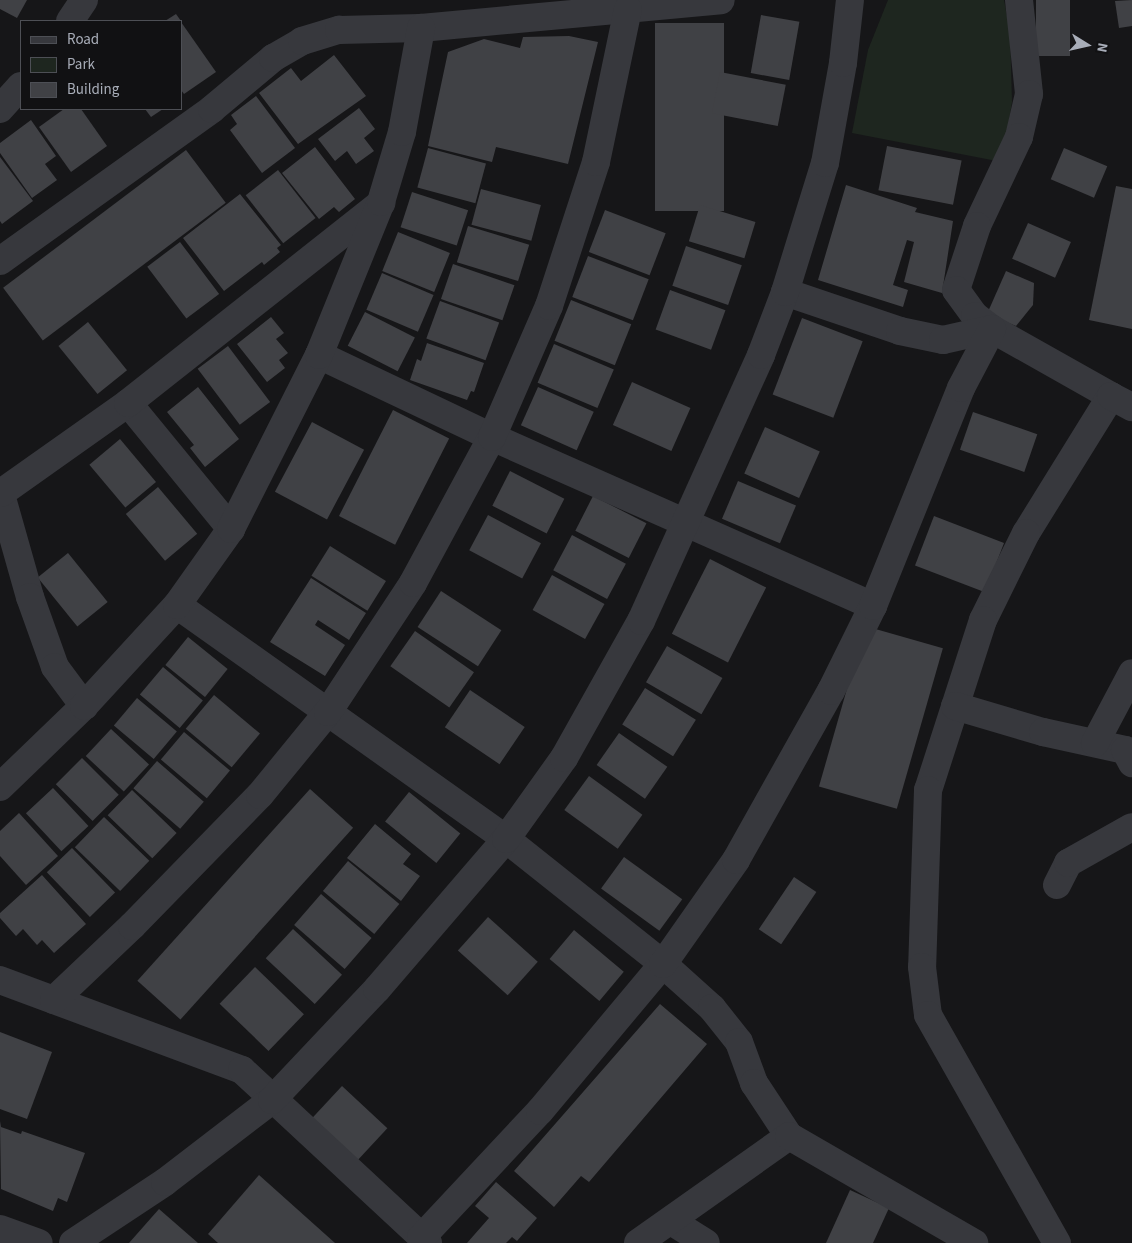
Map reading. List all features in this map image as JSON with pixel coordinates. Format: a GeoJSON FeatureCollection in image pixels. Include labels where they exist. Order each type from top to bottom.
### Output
{"type":"FeatureCollection","features":[{"type":"Feature","properties":{"kind":"street"},"geometry":{"type":"LineString","coordinates":[[71,20],[84,0]]}},
{"type":"Feature","properties":{"kind":"street"},"geometry":{"type":"LineString","coordinates":[[0,261],[212,109],[273,58],[302,41],[339,30],[421,28],[720,0]]}},
{"type":"Feature","properties":{"kind":"street"},"geometry":{"type":"LineString","coordinates":[[73,1243],[165,1182],[272,1100],[377,989],[506,839],[564,758],[641,621],[761,355],[785,292],[824,163],[843,62],[850,0]]}},
{"type":"Feature","properties":{"kind":"street"},"geometry":{"type":"LineString","coordinates":[[1019,0],[1029,94],[1019,137],[976,226],[956,290],[975,316],[992,328],[1121,402],[1001,579],[983,620],[928,790],[922,967],[928,1016],[1057,1243]]}},
{"type":"Feature","properties":{"kind":"street"},"geometry":{"type":"LineString","coordinates":[[54,1000],[132,926],[260,795],[328,712],[413,582],[492,437],[529,356],[574,231],[596,162],[628,9]]}},
{"type":"Feature","properties":{"kind":"street"},"geometry":{"type":"LineString","coordinates":[[0,787],[84,706],[177,605],[231,529],[319,355],[381,202],[402,132],[421,28]]}},
{"type":"Feature","properties":{"kind":"street"},"geometry":{"type":"LineString","coordinates":[[0,109],[20,87]]}},
{"type":"Feature","properties":{"kind":"street"},"geometry":{"type":"LineString","coordinates":[[84,706],[55,668],[30,597],[0,492],[128,402],[381,202]]}},
{"type":"Feature","properties":{"kind":"street"},"geometry":{"type":"LineString","coordinates":[[785,292],[900,332],[943,340],[992,328]]}},
{"type":"Feature","properties":{"kind":"street"},"geometry":{"type":"LineString","coordinates":[[0,980],[242,1070],[272,1100],[425,1240],[540,1110],[663,964],[736,860],[830,691],[873,606],[961,388],[992,328]]}},
{"type":"Feature","properties":{"kind":"street"},"geometry":{"type":"LineString","coordinates":[[319,355],[492,437],[873,606]]}},
{"type":"Feature","properties":{"kind":"street"},"geometry":{"type":"LineString","coordinates":[[128,402],[231,529]]}},
{"type":"Feature","properties":{"kind":"street"},"geometry":{"type":"LineString","coordinates":[[177,605],[506,839],[663,964],[712,1008],[739,1042],[754,1083],[789,1136],[974,1243]]}},
{"type":"Feature","properties":{"kind":"street"},"geometry":{"type":"LineString","coordinates":[[1095,743],[1132,673]]}},
{"type":"Feature","properties":{"kind":"street"},"geometry":{"type":"LineString","coordinates":[[955,706],[1043,732],[1125,750],[1132,763]]}},
{"type":"Feature","properties":{"kind":"street"},"geometry":{"type":"LineString","coordinates":[[1057,885],[1068,864],[1132,827]]}},
{"type":"Feature","properties":{"kind":"street"},"geometry":{"type":"LineString","coordinates":[[638,1243],[789,1136]]}},
{"type":"Feature","properties":{"kind":"street"},"geometry":{"type":"LineString","coordinates":[[671,1221],[706,1243]]}},
{"type":"Feature","properties":{"kind":"street"},"geometry":{"type":"LineString","coordinates":[[0,1229],[39,1243]]}},
{"type":"Feature","properties":{"kind":"green space"},"geometry":{"type":"Polygon","coordinates":[[[888,0],[1004,0],[1010,32],[1012,102],[1002,162],[852,133],[868,50],[888,0]]]}},
{"type":"Feature","properties":{"kind":"building"},"geometry":{"type":"Polygon","coordinates":[[[0,0],[27,0],[17,18],[0,9],[0,0]]]}},
{"type":"Feature","properties":{"kind":"building"},"geometry":{"type":"Polygon","coordinates":[[[1036,0],[1070,0],[1070,56],[1036,56],[1036,0]]]}},
{"type":"Feature","properties":{"kind":"building"},"geometry":{"type":"Polygon","coordinates":[[[1132,0],[1132,26],[1119,28],[1115,1],[1132,0]]]}},
{"type":"Feature","properties":{"kind":"building"},"geometry":{"type":"Polygon","coordinates":[[[176,14],[180,20],[167,20],[176,14]]]}},
{"type":"Feature","properties":{"kind":"building"},"geometry":{"type":"Polygon","coordinates":[[[761,15],[799,22],[789,80],[751,73],[761,15]]]}},
{"type":"Feature","properties":{"kind":"building"},"geometry":{"type":"Polygon","coordinates":[[[182,23],[216,72],[184,94],[182,91],[182,23]]]}},
{"type":"Feature","properties":{"kind":"building"},"geometry":{"type":"Polygon","coordinates":[[[655,23],[724,23],[724,211],[655,211],[655,23]]]}},
{"type":"Feature","properties":{"kind":"building"},"geometry":{"type":"Polygon","coordinates":[[[569,36],[598,42],[568,164],[496,147],[492,162],[428,146],[448,52],[484,39],[520,48],[523,37],[569,36]]]}},
{"type":"Feature","properties":{"kind":"building"},"geometry":{"type":"Polygon","coordinates":[[[334,55],[366,96],[298,144],[259,93],[291,68],[301,81],[334,55]]]}},
{"type":"Feature","properties":{"kind":"building"},"geometry":{"type":"Polygon","coordinates":[[[720,72],[786,85],[778,126],[712,113],[720,72]]]}},
{"type":"Feature","properties":{"kind":"building"},"geometry":{"type":"Polygon","coordinates":[[[256,96],[295,148],[262,173],[230,130],[237,124],[231,115],[256,96]]]}},
{"type":"Feature","properties":{"kind":"building"},"geometry":{"type":"Polygon","coordinates":[[[359,108],[375,129],[364,138],[374,151],[356,164],[347,151],[335,161],[318,139],[359,108]]]}},
{"type":"Feature","properties":{"kind":"building"},"geometry":{"type":"Polygon","coordinates":[[[63,110],[82,110],[107,146],[71,172],[39,127],[63,110]]]}},
{"type":"Feature","properties":{"kind":"building"},"geometry":{"type":"Polygon","coordinates":[[[146,110],[162,110],[151,117],[146,110]]]}},
{"type":"Feature","properties":{"kind":"building"},"geometry":{"type":"Polygon","coordinates":[[[31,120],[56,156],[45,164],[57,180],[32,198],[0,153],[0,143],[31,120]]]}},
{"type":"Feature","properties":{"kind":"building"},"geometry":{"type":"Polygon","coordinates":[[[887,146],[962,161],[953,205],[878,190],[887,146]]]}},
{"type":"Feature","properties":{"kind":"building"},"geometry":{"type":"Polygon","coordinates":[[[315,147],[355,199],[339,212],[334,207],[319,219],[282,173],[315,147]]]}},
{"type":"Feature","properties":{"kind":"building"},"geometry":{"type":"Polygon","coordinates":[[[428,148],[486,164],[475,203],[417,188],[428,148]]]}},
{"type":"Feature","properties":{"kind":"building"},"geometry":{"type":"Polygon","coordinates":[[[1064,148],[1107,166],[1094,198],[1051,179],[1064,148]]]}},
{"type":"Feature","properties":{"kind":"building"},"geometry":{"type":"Polygon","coordinates":[[[186,150],[226,203],[43,341],[3,288],[186,150]]]}},
{"type":"Feature","properties":{"kind":"building"},"geometry":{"type":"Polygon","coordinates":[[[0,157],[33,201],[2,224],[0,221],[0,157]]]}},
{"type":"Feature","properties":{"kind":"building"},"geometry":{"type":"Polygon","coordinates":[[[278,170],[316,218],[283,243],[246,195],[278,170]]]}},
{"type":"Feature","properties":{"kind":"building"},"geometry":{"type":"Polygon","coordinates":[[[846,185],[917,208],[915,212],[953,221],[942,293],[904,282],[914,242],[907,240],[893,285],[908,290],[903,307],[818,280],[846,185]]]}},
{"type":"Feature","properties":{"kind":"building"},"geometry":{"type":"Polygon","coordinates":[[[1116,186],[1132,189],[1132,329],[1089,320],[1116,186]]]}},
{"type":"Feature","properties":{"kind":"building"},"geometry":{"type":"Polygon","coordinates":[[[481,189],[541,205],[531,241],[471,225],[481,189]]]}},
{"type":"Feature","properties":{"kind":"building"},"geometry":{"type":"Polygon","coordinates":[[[412,192],[468,210],[457,245],[401,227],[412,192]]]}},
{"type":"Feature","properties":{"kind":"building"},"geometry":{"type":"Polygon","coordinates":[[[240,194],[281,245],[277,248],[280,252],[264,265],[262,262],[224,291],[183,238],[240,194]]]}},
{"type":"Feature","properties":{"kind":"building"},"geometry":{"type":"Polygon","coordinates":[[[700,205],[755,222],[744,258],[689,241],[700,205]]]}},
{"type":"Feature","properties":{"kind":"building"},"geometry":{"type":"Polygon","coordinates":[[[605,210],[666,233],[650,275],[589,252],[605,210]]]}},
{"type":"Feature","properties":{"kind":"building"},"geometry":{"type":"Polygon","coordinates":[[[1028,223],[1071,242],[1055,278],[1012,259],[1028,223]]]}},
{"type":"Feature","properties":{"kind":"building"},"geometry":{"type":"Polygon","coordinates":[[[468,226],[529,245],[518,281],[457,262],[468,226]]]}},
{"type":"Feature","properties":{"kind":"building"},"geometry":{"type":"Polygon","coordinates":[[[398,232],[450,253],[434,292],[382,271],[398,232]]]}},
{"type":"Feature","properties":{"kind":"building"},"geometry":{"type":"Polygon","coordinates":[[[180,242],[219,294],[186,319],[147,267],[180,242]]]}},
{"type":"Feature","properties":{"kind":"building"},"geometry":{"type":"Polygon","coordinates":[[[686,246],[742,265],[728,305],[672,286],[686,246]]]}},
{"type":"Feature","properties":{"kind":"building"},"geometry":{"type":"Polygon","coordinates":[[[588,256],[649,279],[633,320],[572,297],[588,256]]]}},
{"type":"Feature","properties":{"kind":"building"},"geometry":{"type":"Polygon","coordinates":[[[453,264],[514,285],[502,320],[441,299],[453,264]]]}},
{"type":"Feature","properties":{"kind":"building"},"geometry":{"type":"Polygon","coordinates":[[[1006,271],[1034,283],[1033,305],[1016,326],[987,314],[1006,271]]]}},
{"type":"Feature","properties":{"kind":"building"},"geometry":{"type":"Polygon","coordinates":[[[382,273],[434,295],[418,332],[366,310],[382,273]]]}},
{"type":"Feature","properties":{"kind":"building"},"geometry":{"type":"Polygon","coordinates":[[[670,290],[725,310],[711,350],[656,329],[670,290]]]}},
{"type":"Feature","properties":{"kind":"building"},"geometry":{"type":"Polygon","coordinates":[[[571,300],[631,324],[615,365],[555,341],[571,300]]]}},
{"type":"Feature","properties":{"kind":"building"},"geometry":{"type":"Polygon","coordinates":[[[440,301],[499,323],[486,360],[426,339],[440,301]]]}},
{"type":"Feature","properties":{"kind":"building"},"geometry":{"type":"Polygon","coordinates":[[[365,312],[415,337],[398,371],[348,346],[365,312]]]}},
{"type":"Feature","properties":{"kind":"building"},"geometry":{"type":"Polygon","coordinates":[[[271,317],[284,333],[276,339],[288,353],[279,360],[285,368],[267,382],[237,344],[271,317]]]}},
{"type":"Feature","properties":{"kind":"building"},"geometry":{"type":"Polygon","coordinates":[[[802,318],[863,341],[833,418],[773,395],[802,318]]]}},
{"type":"Feature","properties":{"kind":"building"},"geometry":{"type":"Polygon","coordinates":[[[88,322],[127,370],[97,394],[58,346],[88,322]]]}},
{"type":"Feature","properties":{"kind":"building"},"geometry":{"type":"Polygon","coordinates":[[[427,343],[484,363],[474,392],[471,391],[467,400],[410,380],[417,359],[421,361],[427,343]]]}},
{"type":"Feature","properties":{"kind":"building"},"geometry":{"type":"Polygon","coordinates":[[[554,344],[614,369],[597,408],[538,383],[554,344]]]}},
{"type":"Feature","properties":{"kind":"building"},"geometry":{"type":"Polygon","coordinates":[[[228,346],[270,402],[240,425],[198,369],[228,346]]]}},
{"type":"Feature","properties":{"kind":"building"},"geometry":{"type":"Polygon","coordinates":[[[632,382],[690,408],[671,451],[613,425],[632,382]]]}},
{"type":"Feature","properties":{"kind":"building"},"geometry":{"type":"Polygon","coordinates":[[[198,387],[239,439],[205,467],[190,448],[194,445],[167,412],[198,387]]]}},
{"type":"Feature","properties":{"kind":"building"},"geometry":{"type":"Polygon","coordinates":[[[538,387],[594,412],[577,450],[521,425],[538,387]]]}},
{"type":"Feature","properties":{"kind":"building"},"geometry":{"type":"Polygon","coordinates":[[[393,410],[449,439],[395,545],[339,516],[393,410]]]}},
{"type":"Feature","properties":{"kind":"building"},"geometry":{"type":"Polygon","coordinates":[[[973,412],[1037,434],[1024,472],[960,450],[973,412]]]}},
{"type":"Feature","properties":{"kind":"building"},"geometry":{"type":"Polygon","coordinates":[[[312,422],[364,450],[327,519],[275,492],[312,422]]]}},
{"type":"Feature","properties":{"kind":"building"},"geometry":{"type":"Polygon","coordinates":[[[765,427],[820,451],[799,498],[744,474],[765,427]]]}},
{"type":"Feature","properties":{"kind":"building"},"geometry":{"type":"Polygon","coordinates":[[[120,439],[156,482],[125,508],[89,465],[120,439]]]}},
{"type":"Feature","properties":{"kind":"building"},"geometry":{"type":"Polygon","coordinates":[[[510,471],[564,499],[547,533],[492,506],[510,471]]]}},
{"type":"Feature","properties":{"kind":"building"},"geometry":{"type":"Polygon","coordinates":[[[738,481],[796,506],[780,543],[722,519],[738,481]]]}},
{"type":"Feature","properties":{"kind":"building"},"geometry":{"type":"Polygon","coordinates":[[[158,487],[197,534],[165,561],[126,514],[158,487]]]}},
{"type":"Feature","properties":{"kind":"building"},"geometry":{"type":"Polygon","coordinates":[[[593,496],[646,523],[629,558],[575,531],[593,496]]]}},
{"type":"Feature","properties":{"kind":"building"},"geometry":{"type":"Polygon","coordinates":[[[488,515],[541,543],[522,578],[469,550],[488,515]]]}},
{"type":"Feature","properties":{"kind":"building"},"geometry":{"type":"Polygon","coordinates":[[[934,516],[1004,543],[985,592],[915,565],[934,516]]]}},
{"type":"Feature","properties":{"kind":"building"},"geometry":{"type":"Polygon","coordinates":[[[572,535],[626,564],[607,599],[553,570],[572,535]]]}},
{"type":"Feature","properties":{"kind":"building"},"geometry":{"type":"Polygon","coordinates":[[[330,546],[386,581],[367,611],[311,576],[330,546]]]}},
{"type":"Feature","properties":{"kind":"building"},"geometry":{"type":"Polygon","coordinates":[[[68,553],[108,602],[77,627],[38,578],[68,553]]]}},
{"type":"Feature","properties":{"kind":"building"},"geometry":{"type":"Polygon","coordinates":[[[710,559],[766,588],[728,662],[672,634],[710,559]]]}},
{"type":"Feature","properties":{"kind":"building"},"geometry":{"type":"Polygon","coordinates":[[[552,575],[604,604],[585,639],[533,610],[552,575]]]}},
{"type":"Feature","properties":{"kind":"building"},"geometry":{"type":"Polygon","coordinates":[[[311,578],[366,613],[349,640],[318,620],[315,625],[345,645],[325,676],[270,642],[311,578]]]}},
{"type":"Feature","properties":{"kind":"building"},"geometry":{"type":"Polygon","coordinates":[[[441,591],[501,630],[478,666],[418,627],[441,591]]]}},
{"type":"Feature","properties":{"kind":"building"},"geometry":{"type":"Polygon","coordinates":[[[865,626],[943,648],[897,809],[819,787],[865,626]]]}},
{"type":"Feature","properties":{"kind":"building"},"geometry":{"type":"Polygon","coordinates":[[[415,631],[474,672],[449,708],[390,666],[415,631]]]}},
{"type":"Feature","properties":{"kind":"building"},"geometry":{"type":"Polygon","coordinates":[[[188,637],[228,669],[205,697],[165,665],[188,637]]]}},
{"type":"Feature","properties":{"kind":"building"},"geometry":{"type":"Polygon","coordinates":[[[667,646],[722,678],[701,714],[646,682],[667,646]]]}},
{"type":"Feature","properties":{"kind":"building"},"geometry":{"type":"Polygon","coordinates":[[[163,667],[203,700],[180,728],[140,695],[163,667]]]}},
{"type":"Feature","properties":{"kind":"building"},"geometry":{"type":"Polygon","coordinates":[[[645,688],[696,720],[673,756],[622,724],[645,688]]]}},
{"type":"Feature","properties":{"kind":"building"},"geometry":{"type":"Polygon","coordinates":[[[470,690],[525,727],[500,764],[445,727],[470,690]]]}},
{"type":"Feature","properties":{"kind":"building"},"geometry":{"type":"Polygon","coordinates":[[[214,695],[260,734],[232,767],[186,729],[214,695]]]}},
{"type":"Feature","properties":{"kind":"building"},"geometry":{"type":"Polygon","coordinates":[[[137,698],[177,731],[154,759],[114,726],[137,698]]]}},
{"type":"Feature","properties":{"kind":"building"},"geometry":{"type":"Polygon","coordinates":[[[111,729],[149,764],[124,792],[86,756],[111,729]]]}},
{"type":"Feature","properties":{"kind":"building"},"geometry":{"type":"Polygon","coordinates":[[[184,732],[230,771],[207,798],[161,760],[184,732]]]}},
{"type":"Feature","properties":{"kind":"building"},"geometry":{"type":"Polygon","coordinates":[[[619,733],[667,767],[645,799],[597,765],[619,733]]]}},
{"type":"Feature","properties":{"kind":"building"},"geometry":{"type":"Polygon","coordinates":[[[82,758],[119,795],[93,821],[56,784],[82,758]]]}},
{"type":"Feature","properties":{"kind":"building"},"geometry":{"type":"Polygon","coordinates":[[[157,761],[204,802],[180,829],[133,788],[157,761]]]}},
{"type":"Feature","properties":{"kind":"building"},"geometry":{"type":"Polygon","coordinates":[[[589,776],[642,815],[618,849],[564,810],[589,776]]]}},
{"type":"Feature","properties":{"kind":"building"},"geometry":{"type":"Polygon","coordinates":[[[53,788],[88,826],[61,851],[26,813],[53,788]]]}},
{"type":"Feature","properties":{"kind":"building"},"geometry":{"type":"Polygon","coordinates":[[[310,789],[353,828],[180,1020],[137,981],[310,789]]]}},
{"type":"Feature","properties":{"kind":"building"},"geometry":{"type":"Polygon","coordinates":[[[132,790],[177,833],[152,858],[108,815],[132,790]]]}},
{"type":"Feature","properties":{"kind":"building"},"geometry":{"type":"Polygon","coordinates":[[[409,792],[460,834],[436,863],[385,822],[409,792]]]}},
{"type":"Feature","properties":{"kind":"building"},"geometry":{"type":"Polygon","coordinates":[[[19,813],[58,856],[26,885],[0,856],[0,831],[19,813]]]}},
{"type":"Feature","properties":{"kind":"building"},"geometry":{"type":"Polygon","coordinates":[[[104,817],[149,861],[120,891],[75,847],[104,817]]]}},
{"type":"Feature","properties":{"kind":"building"},"geometry":{"type":"Polygon","coordinates":[[[375,824],[411,854],[403,864],[420,876],[401,901],[347,858],[375,824]]]}},
{"type":"Feature","properties":{"kind":"building"},"geometry":{"type":"Polygon","coordinates":[[[72,848],[115,893],[90,917],[47,872],[72,848]]]}},
{"type":"Feature","properties":{"kind":"building"},"geometry":{"type":"Polygon","coordinates":[[[624,857],[682,899],[659,931],[601,889],[624,857]]]}},
{"type":"Feature","properties":{"kind":"building"},"geometry":{"type":"Polygon","coordinates":[[[348,861],[399,904],[374,934],[323,891],[348,861]]]}},
{"type":"Feature","properties":{"kind":"building"},"geometry":{"type":"Polygon","coordinates":[[[42,875],[86,924],[54,953],[42,940],[37,945],[23,929],[16,936],[0,918],[0,913],[42,875]]]}},
{"type":"Feature","properties":{"kind":"building"},"geometry":{"type":"Polygon","coordinates":[[[794,877],[816,892],[781,944],[759,929],[794,877]]]}},
{"type":"Feature","properties":{"kind":"building"},"geometry":{"type":"Polygon","coordinates":[[[321,894],[372,938],[345,969],[294,925],[321,894]]]}},
{"type":"Feature","properties":{"kind":"building"},"geometry":{"type":"Polygon","coordinates":[[[488,917],[538,962],[508,995],[458,950],[488,917]]]}},
{"type":"Feature","properties":{"kind":"building"},"geometry":{"type":"Polygon","coordinates":[[[293,929],[342,975],[315,1004],[266,958],[293,929]]]}},
{"type":"Feature","properties":{"kind":"building"},"geometry":{"type":"Polygon","coordinates":[[[574,930],[624,972],[599,1001],[550,959],[574,930]]]}},
{"type":"Feature","properties":{"kind":"building"},"geometry":{"type":"Polygon","coordinates":[[[255,967],[304,1014],[268,1051],[220,1004],[255,967]]]}},
{"type":"Feature","properties":{"kind":"building"},"geometry":{"type":"Polygon","coordinates":[[[660,1004],[707,1044],[589,1182],[581,1176],[554,1207],[514,1171],[660,1004]]]}},
{"type":"Feature","properties":{"kind":"building"},"geometry":{"type":"Polygon","coordinates":[[[0,1032],[52,1052],[27,1119],[0,1109],[0,1032]]]}},
{"type":"Feature","properties":{"kind":"building"},"geometry":{"type":"Polygon","coordinates":[[[342,1086],[387,1128],[356,1162],[311,1120],[342,1086]]]}},
{"type":"Feature","properties":{"kind":"building"},"geometry":{"type":"Polygon","coordinates":[[[0,1121],[1,1127],[21,1134],[22,1131],[85,1153],[67,1202],[58,1198],[53,1211],[1,1189],[0,1121]]]}},
{"type":"Feature","properties":{"kind":"building"},"geometry":{"type":"Polygon","coordinates":[[[259,1175],[335,1243],[218,1243],[208,1234],[259,1175]]]}},
{"type":"Feature","properties":{"kind":"building"},"geometry":{"type":"Polygon","coordinates":[[[496,1182],[537,1218],[517,1241],[512,1237],[506,1243],[467,1243],[489,1218],[475,1206],[496,1182]]]}},
{"type":"Feature","properties":{"kind":"building"},"geometry":{"type":"Polygon","coordinates":[[[850,1190],[889,1208],[873,1243],[826,1243],[850,1190]]]}},
{"type":"Feature","properties":{"kind":"building"},"geometry":{"type":"Polygon","coordinates":[[[159,1209],[198,1243],[129,1243],[159,1209]]]}}]}
